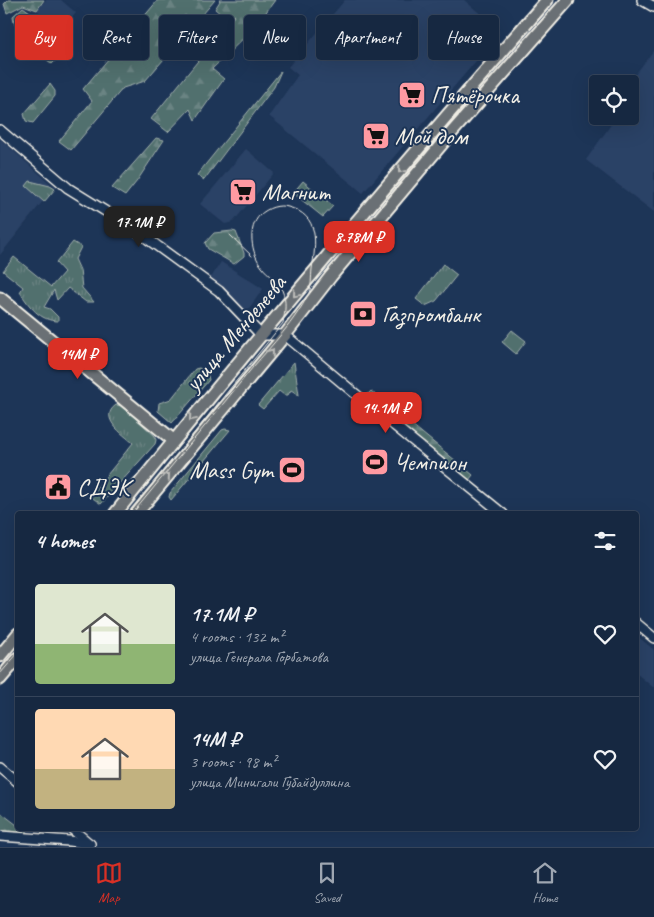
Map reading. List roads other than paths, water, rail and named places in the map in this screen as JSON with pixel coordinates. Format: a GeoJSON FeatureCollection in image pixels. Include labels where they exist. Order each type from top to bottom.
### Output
{"type":"FeatureCollection","features":[{"type":"Feature","properties":{"kind":"main road","name":"улица Менделеева"},"geometry":{"type":"LineString","coordinates":[[116,511],[261,335],[547,0]]}},
{"type":"Feature","properties":{"kind":"main road","name":"улица Менделеева"},"geometry":{"type":"LineString","coordinates":[[138,511],[427,162],[568,0]]}},
{"type":"Feature","properties":{"kind":"main road"},"geometry":{"type":"LineString","coordinates":[[0,298],[174,440]]}},
{"type":"Feature","properties":{"kind":"main road"},"geometry":{"type":"LineString","coordinates":[[0,656],[15,638]]}},
{"type":"Feature","properties":{"kind":"main road"},"geometry":{"type":"LineString","coordinates":[[0,679],[15,662]]}},
{"type":"Feature","properties":{"kind":"street"},"geometry":{"type":"LineString","coordinates":[[642,0],[654,7]]}},
{"type":"Feature","properties":{"kind":"street"},"geometry":{"type":"LineString","coordinates":[[0,130],[68,188],[134,230],[219,291],[261,335],[285,335],[499,511]]}},
{"type":"Feature","properties":{"kind":"street"},"geometry":{"type":"LineString","coordinates":[[639,626],[654,638]]}},
{"type":"Feature","properties":{"kind":"street"},"geometry":{"type":"LineString","coordinates":[[0,767],[15,780]]}},
{"type":"Feature","properties":{"kind":"street"},"geometry":{"type":"LineString","coordinates":[[74,831],[92,846]]}},
{"type":"Feature","properties":{"kind":"street"},"geometry":{"type":"LineString","coordinates":[[0,836],[69,841],[92,846]]}},
{"type":"Feature","properties":{"kind":"tram line"},"geometry":{"type":"LineString","coordinates":[[131,511],[283,323],[284,294],[281,287],[258,261],[253,248],[252,233],[256,220],[270,209],[284,206],[298,211],[306,216],[311,223],[315,240],[311,286],[303,305],[283,332],[134,511]]}},
{"type":"Feature","properties":{"kind":"tram line"},"geometry":{"type":"LineString","coordinates":[[230,235],[252,256]]}},
{"type":"Feature","properties":{"kind":"tram line"},"geometry":{"type":"LineString","coordinates":[[0,674],[15,656]]}},
{"type":"Feature","properties":{"kind":"place","name":"Пятёрочка"},"geometry":{"type":"Point","coordinates":[412,95]}},
{"type":"Feature","properties":{"kind":"place","name":"Мой дом"},"geometry":{"type":"Point","coordinates":[376,136]}},
{"type":"Feature","properties":{"kind":"place","name":"Магнит"},"geometry":{"type":"Point","coordinates":[243,192]}},
{"type":"Feature","properties":{"kind":"place","name":"Газпромбанк"},"geometry":{"type":"Point","coordinates":[363,314]}},
{"type":"Feature","properties":{"kind":"place","name":"Чемпион"},"geometry":{"type":"Point","coordinates":[375,462]}},
{"type":"Feature","properties":{"kind":"place","name":"Mass Gym"},"geometry":{"type":"Point","coordinates":[292,470]}},
{"type":"Feature","properties":{"kind":"place","name":"СДЭК"},"geometry":{"type":"Point","coordinates":[58,487]}}]}
